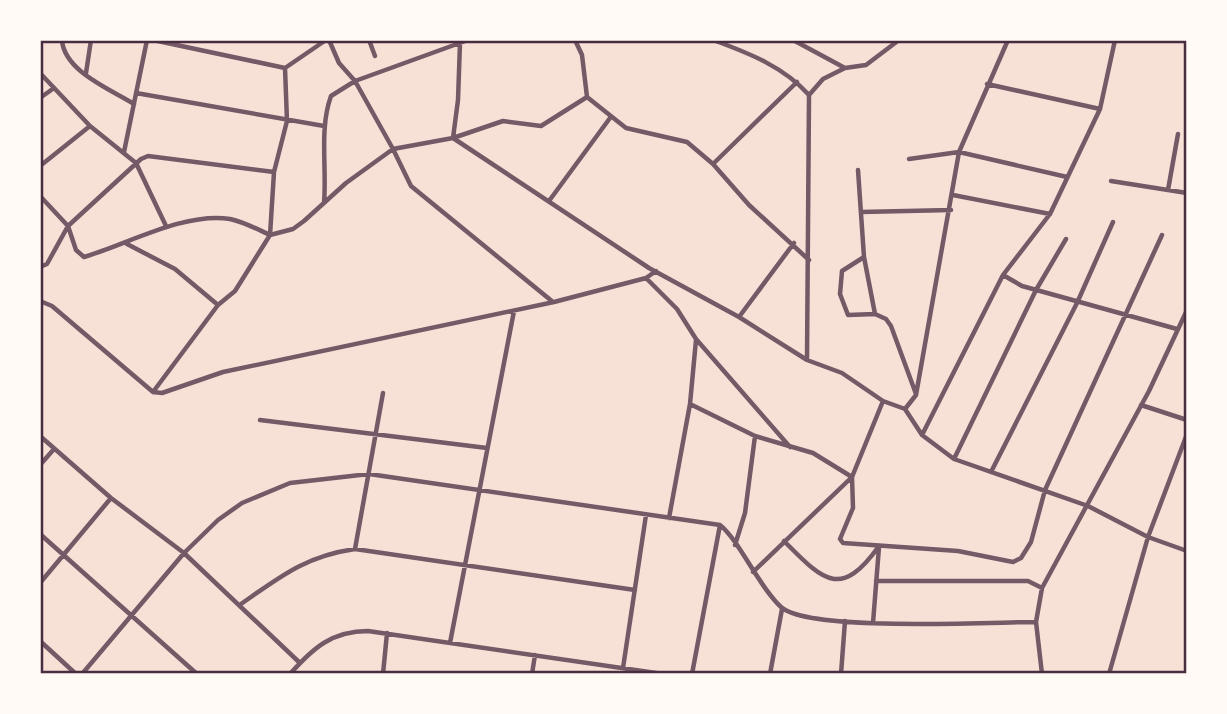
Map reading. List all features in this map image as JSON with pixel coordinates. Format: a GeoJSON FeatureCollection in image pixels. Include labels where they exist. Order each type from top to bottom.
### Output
{"type":"FeatureCollection","features":[{"type":"Feature","properties":{"kind":"street"},"geometry":{"type":"LineString","coordinates":[[62,40],[62,49],[71,64],[134,104]]}},
{"type":"Feature","properties":{"kind":"street"},"geometry":{"type":"LineString","coordinates":[[86,73],[91,40]]}},
{"type":"Feature","properties":{"kind":"street"},"geometry":{"type":"LineString","coordinates":[[123,153],[147,40]]}},
{"type":"Feature","properties":{"kind":"street"},"geometry":{"type":"LineString","coordinates":[[152,40],[285,68],[327,40],[339,63],[355,81],[411,186],[554,302]]}},
{"type":"Feature","properties":{"kind":"street"},"geometry":{"type":"LineString","coordinates":[[369,40],[375,57]]}},
{"type":"Feature","properties":{"kind":"street"},"geometry":{"type":"LineString","coordinates":[[440,50],[443,40]]}},
{"type":"Feature","properties":{"kind":"street"},"geometry":{"type":"LineString","coordinates":[[324,204],[327,166],[324,126],[331,96],[355,81],[468,40]]}},
{"type":"Feature","properties":{"kind":"street"},"geometry":{"type":"LineString","coordinates":[[575,40],[582,55],[586,97],[626,128],[687,142],[713,164],[749,205],[810,260]]}},
{"type":"Feature","properties":{"kind":"street"},"geometry":{"type":"LineString","coordinates":[[713,40],[749,54],[797,82],[809,96]]}},
{"type":"Feature","properties":{"kind":"street"},"geometry":{"type":"LineString","coordinates":[[793,40],[845,68]]}},
{"type":"Feature","properties":{"kind":"street"},"geometry":{"type":"LineString","coordinates":[[807,360],[810,260],[809,96],[823,79],[845,68],[866,65],[899,40]]}},
{"type":"Feature","properties":{"kind":"street"},"geometry":{"type":"LineString","coordinates":[[905,409],[916,395],[951,210],[959,152],[1008,40]]}},
{"type":"Feature","properties":{"kind":"street"},"geometry":{"type":"LineString","coordinates":[[922,435],[1003,275],[1050,214],[1101,109],[1115,40]]}},
{"type":"Feature","properties":{"kind":"street"},"geometry":{"type":"LineString","coordinates":[[453,138],[458,100],[460,43]]}},
{"type":"Feature","properties":{"kind":"street"},"geometry":{"type":"LineString","coordinates":[[153,392],[218,305],[234,291],[270,235],[274,172],[287,121],[285,68]]}},
{"type":"Feature","properties":{"kind":"street"},"geometry":{"type":"LineString","coordinates":[[40,73],[90,126],[136,163],[166,226]]}},
{"type":"Feature","properties":{"kind":"street"},"geometry":{"type":"LineString","coordinates":[[713,164],[797,82]]}},
{"type":"Feature","properties":{"kind":"street"},"geometry":{"type":"LineString","coordinates":[[987,85],[1101,109]]}},
{"type":"Feature","properties":{"kind":"street"},"geometry":{"type":"LineString","coordinates":[[40,98],[54,88]]}},
{"type":"Feature","properties":{"kind":"street"},"geometry":{"type":"LineString","coordinates":[[136,93],[324,126]]}},
{"type":"Feature","properties":{"kind":"street"},"geometry":{"type":"LineString","coordinates":[[40,196],[68,226],[76,250],[84,257],[127,244],[166,226],[222,219],[240,222],[270,235],[293,229],[377,158],[393,149],[453,138],[503,121],[541,127],[586,97]]}},
{"type":"Feature","properties":{"kind":"street"},"geometry":{"type":"LineString","coordinates":[[549,201],[610,118]]}},
{"type":"Feature","properties":{"kind":"street"},"geometry":{"type":"LineString","coordinates":[[40,166],[90,126]]}},
{"type":"Feature","properties":{"kind":"street"},"geometry":{"type":"LineString","coordinates":[[1168,190],[1178,134]]}},
{"type":"Feature","properties":{"kind":"street"},"geometry":{"type":"LineString","coordinates":[[453,138],[656,271],[739,317],[807,360],[842,373],[883,401],[905,409],[922,435],[954,459],[1088,506],[1148,537],[1187,551]]}},
{"type":"Feature","properties":{"kind":"street"},"geometry":{"type":"LineString","coordinates":[[909,159],[959,152],[1068,177]]}},
{"type":"Feature","properties":{"kind":"street"},"geometry":{"type":"LineString","coordinates":[[40,267],[47,264],[68,226],[136,163],[148,156],[274,172]]}},
{"type":"Feature","properties":{"kind":"street"},"geometry":{"type":"LineString","coordinates":[[858,170],[864,257],[875,314]]}},
{"type":"Feature","properties":{"kind":"street"},"geometry":{"type":"LineString","coordinates":[[1111,181],[1187,193]]}},
{"type":"Feature","properties":{"kind":"street"},"geometry":{"type":"LineString","coordinates":[[953,195],[1050,214]]}},
{"type":"Feature","properties":{"kind":"street"},"geometry":{"type":"LineString","coordinates":[[861,212],[951,210]]}},
{"type":"Feature","properties":{"kind":"street"},"geometry":{"type":"LineString","coordinates":[[991,472],[1077,303],[1113,222]]}},
{"type":"Feature","properties":{"kind":"street"},"geometry":{"type":"LineString","coordinates":[[883,401],[852,477],[853,508],[840,539],[842,542],[958,551],[1013,562],[1021,558],[1031,542],[1045,491],[1162,235]]}},
{"type":"Feature","properties":{"kind":"street"},"geometry":{"type":"LineString","coordinates":[[954,459],[1036,290],[1066,239]]}},
{"type":"Feature","properties":{"kind":"street"},"geometry":{"type":"LineString","coordinates":[[739,317],[794,243]]}},
{"type":"Feature","properties":{"kind":"street"},"geometry":{"type":"LineString","coordinates":[[127,244],[175,270],[218,305]]}},
{"type":"Feature","properties":{"kind":"street"},"geometry":{"type":"LineString","coordinates":[[864,257],[842,271],[842,306],[848,315],[875,314],[886,319],[916,395]]}},
{"type":"Feature","properties":{"kind":"street"},"geometry":{"type":"LineString","coordinates":[[40,301],[52,306],[153,392],[174,390],[223,372],[554,302],[646,278],[656,271]]}},
{"type":"Feature","properties":{"kind":"street"},"geometry":{"type":"LineString","coordinates":[[1003,275],[1036,290],[1077,303],[1177,329]]}},
{"type":"Feature","properties":{"kind":"street"},"geometry":{"type":"LineString","coordinates":[[646,278],[677,309],[696,339],[790,447]]}},
{"type":"Feature","properties":{"kind":"street"},"geometry":{"type":"LineString","coordinates":[[450,643],[514,310]]}},
{"type":"Feature","properties":{"kind":"street"},"geometry":{"type":"LineString","coordinates":[[1042,674],[1036,622],[1042,588],[1141,405],[1187,310]]}},
{"type":"Feature","properties":{"kind":"street"},"geometry":{"type":"LineString","coordinates":[[669,518],[690,404],[696,339]]}},
{"type":"Feature","properties":{"kind":"street"},"geometry":{"type":"LineString","coordinates":[[355,549],[383,393]]}},
{"type":"Feature","properties":{"kind":"street"},"geometry":{"type":"LineString","coordinates":[[690,404],[755,436],[813,453],[852,477]]}},
{"type":"Feature","properties":{"kind":"street"},"geometry":{"type":"LineString","coordinates":[[1141,405],[1187,420]]}},
{"type":"Feature","properties":{"kind":"street"},"geometry":{"type":"LineString","coordinates":[[260,420],[486,448]]}},
{"type":"Feature","properties":{"kind":"street"},"geometry":{"type":"LineString","coordinates":[[1109,674],[1148,537],[1187,434]]}},
{"type":"Feature","properties":{"kind":"street"},"geometry":{"type":"LineString","coordinates":[[40,436],[111,498],[184,553],[242,604],[300,663]]}},
{"type":"Feature","properties":{"kind":"street"},"geometry":{"type":"LineString","coordinates":[[734,545],[745,513],[755,436]]}},
{"type":"Feature","properties":{"kind":"street"},"geometry":{"type":"LineString","coordinates":[[40,465],[54,449]]}},
{"type":"Feature","properties":{"kind":"street"},"geometry":{"type":"LineString","coordinates":[[82,674],[184,553],[218,520],[269,490],[312,479],[369,474],[479,488],[720,526],[782,609],[804,617],[873,623],[1036,622]]}},
{"type":"Feature","properties":{"kind":"street"},"geometry":{"type":"LineString","coordinates":[[753,572],[852,477]]}},
{"type":"Feature","properties":{"kind":"street"},"geometry":{"type":"LineString","coordinates":[[40,583],[111,498]]}},
{"type":"Feature","properties":{"kind":"street"},"geometry":{"type":"LineString","coordinates":[[623,668],[646,515]]}},
{"type":"Feature","properties":{"kind":"street"},"geometry":{"type":"LineString","coordinates":[[692,674],[720,526]]}},
{"type":"Feature","properties":{"kind":"street"},"geometry":{"type":"LineString","coordinates":[[40,534],[132,613],[197,674]]}},
{"type":"Feature","properties":{"kind":"street"},"geometry":{"type":"LineString","coordinates":[[784,541],[814,571],[827,579],[838,580],[866,564],[880,545]]}},
{"type":"Feature","properties":{"kind":"street"},"geometry":{"type":"LineString","coordinates":[[873,623],[880,545]]}},
{"type":"Feature","properties":{"kind":"street"},"geometry":{"type":"LineString","coordinates":[[242,604],[307,560],[328,553],[355,549],[635,590]]}},
{"type":"Feature","properties":{"kind":"street"},"geometry":{"type":"LineString","coordinates":[[876,581],[1028,581],[1042,588]]}},
{"type":"Feature","properties":{"kind":"street"},"geometry":{"type":"LineString","coordinates":[[770,674],[782,609]]}},
{"type":"Feature","properties":{"kind":"street"},"geometry":{"type":"LineString","coordinates":[[841,674],[845,621]]}},
{"type":"Feature","properties":{"kind":"street"},"geometry":{"type":"LineString","coordinates":[[290,674],[319,644],[337,634],[352,631],[387,633],[663,674]]}},
{"type":"Feature","properties":{"kind":"street"},"geometry":{"type":"LineString","coordinates":[[383,674],[387,633]]}},
{"type":"Feature","properties":{"kind":"street"},"geometry":{"type":"LineString","coordinates":[[40,641],[76,674]]}},
{"type":"Feature","properties":{"kind":"street"},"geometry":{"type":"LineString","coordinates":[[532,674],[535,655]]}}]}
